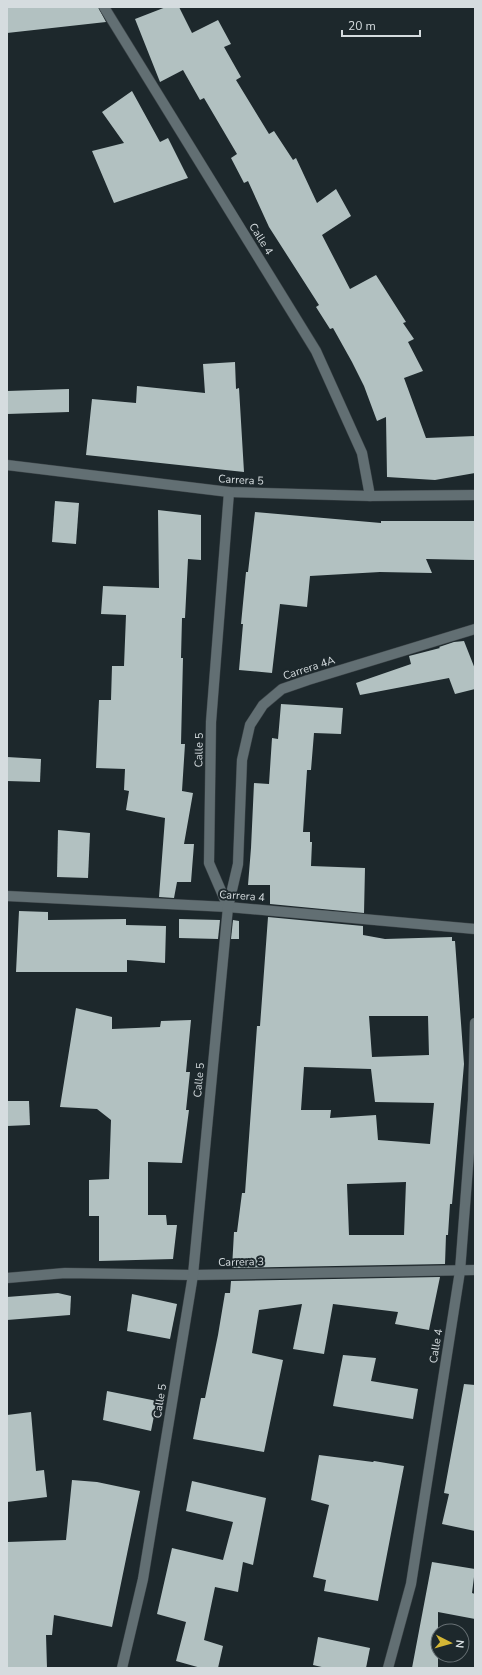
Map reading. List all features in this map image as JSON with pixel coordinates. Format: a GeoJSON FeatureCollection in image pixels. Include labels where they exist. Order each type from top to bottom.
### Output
{"type":"FeatureCollection","features":[{"type":"Feature","properties":{"kind":"street","name":"Calle 4"},"geometry":{"type":"LineString","coordinates":[[104,7],[316,351],[362,453],[370,496]]}},
{"type":"Feature","properties":{"kind":"street","name":"Carrera 5"},"geometry":{"type":"LineString","coordinates":[[7,465],[229,492],[370,496],[475,495]]}},
{"type":"Feature","properties":{"kind":"street","name":"Calle 5"},"geometry":{"type":"LineString","coordinates":[[122,1668],[143,1579],[193,1275],[228,907],[209,863],[212,722],[229,492]]}},
{"type":"Feature","properties":{"kind":"street","name":"Carrera 4A"},"geometry":{"type":"LineString","coordinates":[[228,907],[238,864],[242,760],[250,725],[263,705],[282,689],[475,628]]}},
{"type":"Feature","properties":{"kind":"street","name":"Carrera 4"},"geometry":{"type":"LineString","coordinates":[[7,896],[228,907],[475,929]]}},
{"type":"Feature","properties":{"kind":"street","name":"Calle 4"},"geometry":{"type":"LineString","coordinates":[[388,1668],[411,1584],[460,1271],[473,1100],[475,1023]]}},
{"type":"Feature","properties":{"kind":"street","name":"Carrera 3"},"geometry":{"type":"LineString","coordinates":[[7,1278],[65,1273],[193,1275],[475,1270]]}},
{"type":"Feature","properties":{"kind":"building"},"geometry":{"type":"Polygon","coordinates":[[[7,7],[98,7],[106,22],[7,33],[7,7]]]}},
{"type":"Feature","properties":{"kind":"building"},"geometry":{"type":"Polygon","coordinates":[[[166,7],[179,7],[192,33],[218,20],[231,44],[224,47],[241,77],[236,80],[269,134],[274,131],[293,160],[296,158],[317,203],[336,189],[351,216],[322,235],[350,289],[376,275],[406,322],[403,323],[414,339],[408,342],[423,371],[404,378],[426,438],[475,436],[475,473],[435,480],[387,477],[386,417],[377,421],[364,386],[333,328],[330,329],[316,307],[319,305],[269,227],[248,181],[244,183],[231,158],[237,154],[204,98],[200,100],[183,70],[160,82],[135,19],[166,7]]]}},
{"type":"Feature","properties":{"kind":"building"},"geometry":{"type":"Polygon","coordinates":[[[132,91],[160,142],[168,138],[188,178],[114,203],[92,151],[124,143],[102,112],[132,91]]]}},
{"type":"Feature","properties":{"kind":"building"},"geometry":{"type":"Polygon","coordinates":[[[235,362],[236,389],[239,388],[244,472],[86,455],[92,399],[136,403],[137,386],[205,393],[203,364],[235,362]]]}},
{"type":"Feature","properties":{"kind":"building"},"geometry":{"type":"Polygon","coordinates":[[[69,389],[69,412],[7,414],[7,391],[69,389]]]}},
{"type":"Feature","properties":{"kind":"building"},"geometry":{"type":"Polygon","coordinates":[[[55,501],[79,503],[76,544],[52,542],[55,501]]]}},
{"type":"Feature","properties":{"kind":"building"},"geometry":{"type":"Polygon","coordinates":[[[158,510],[201,515],[201,560],[188,559],[185,618],[182,618],[181,658],[183,658],[181,744],[185,744],[182,791],[193,793],[184,844],[194,844],[191,882],[177,882],[174,898],[159,897],[165,818],[126,810],[129,791],[124,790],[125,769],[96,768],[99,700],[111,700],[112,666],[124,666],[126,615],[101,614],[103,586],[159,588],[158,510]]]}},
{"type":"Feature","properties":{"kind":"building"},"geometry":{"type":"Polygon","coordinates":[[[255,512],[381,523],[381,521],[475,521],[475,560],[426,559],[432,573],[380,572],[310,576],[307,607],[280,604],[272,673],[239,670],[243,624],[241,624],[246,572],[248,572],[255,512]]]}},
{"type":"Feature","properties":{"kind":"building"},"geometry":{"type":"Polygon","coordinates":[[[464,641],[475,669],[475,689],[455,694],[449,678],[360,695],[356,683],[411,664],[409,656],[440,648],[439,647],[454,642],[464,641]]]}},
{"type":"Feature","properties":{"kind":"building"},"geometry":{"type":"Polygon","coordinates":[[[281,704],[343,708],[341,734],[314,733],[311,770],[307,770],[303,832],[310,832],[310,842],[312,842],[311,866],[365,868],[364,913],[270,904],[270,885],[248,885],[254,783],[269,784],[272,738],[278,739],[281,704]]]}},
{"type":"Feature","properties":{"kind":"building"},"geometry":{"type":"Polygon","coordinates":[[[7,757],[41,759],[40,782],[7,781],[7,757]]]}},
{"type":"Feature","properties":{"kind":"building"},"geometry":{"type":"Polygon","coordinates":[[[58,830],[90,833],[88,878],[57,877],[58,830]]]}},
{"type":"Feature","properties":{"kind":"building"},"geometry":{"type":"Polygon","coordinates":[[[19,911],[48,912],[48,920],[126,919],[126,925],[166,926],[165,963],[127,960],[127,972],[16,972],[19,911]]]}},
{"type":"Feature","properties":{"kind":"building"},"geometry":{"type":"Polygon","coordinates":[[[268,917],[363,926],[363,935],[385,939],[452,937],[452,941],[455,941],[464,1064],[452,1204],[450,1204],[448,1235],[446,1235],[445,1264],[232,1268],[234,1232],[237,1232],[242,1193],[245,1193],[257,1026],[260,1026],[268,917]],[[369,1016],[372,1057],[429,1055],[428,1016],[369,1016]],[[304,1067],[301,1110],[331,1110],[330,1118],[376,1115],[378,1140],[430,1144],[434,1103],[375,1102],[371,1069],[304,1067]],[[406,1182],[347,1184],[349,1235],[404,1235],[406,1182]]]}},
{"type":"Feature","properties":{"kind":"building"},"geometry":{"type":"Polygon","coordinates":[[[179,919],[220,920],[218,939],[179,938],[179,919]]]}},
{"type":"Feature","properties":{"kind":"building"},"geometry":{"type":"Polygon","coordinates":[[[233,920],[239,921],[239,939],[231,939],[233,920]]]}},
{"type":"Feature","properties":{"kind":"building"},"geometry":{"type":"Polygon","coordinates":[[[76,1008],[112,1017],[112,1029],[160,1027],[161,1021],[191,1020],[186,1072],[190,1072],[186,1110],[189,1110],[182,1163],[148,1162],[148,1215],[166,1215],[167,1225],[177,1225],[173,1259],[99,1261],[99,1216],[89,1216],[89,1180],[109,1179],[111,1120],[97,1109],[60,1107],[76,1008]]]}},
{"type":"Feature","properties":{"kind":"building"},"geometry":{"type":"Polygon","coordinates":[[[7,1101],[29,1101],[30,1125],[7,1126],[7,1101]]]}},
{"type":"Feature","properties":{"kind":"building"},"geometry":{"type":"Polygon","coordinates":[[[440,1277],[429,1330],[395,1324],[398,1312],[333,1304],[324,1354],[293,1349],[302,1304],[259,1310],[252,1353],[283,1360],[264,1452],[193,1439],[201,1398],[205,1398],[225,1293],[230,1293],[231,1281],[440,1277]]]}},
{"type":"Feature","properties":{"kind":"building"},"geometry":{"type":"Polygon","coordinates":[[[58,1293],[71,1296],[70,1315],[7,1320],[7,1297],[58,1293]]]}},
{"type":"Feature","properties":{"kind":"building"},"geometry":{"type":"Polygon","coordinates":[[[132,1294],[177,1304],[170,1339],[127,1331],[132,1294]]]}},
{"type":"Feature","properties":{"kind":"building"},"geometry":{"type":"Polygon","coordinates":[[[343,1355],[376,1358],[371,1381],[418,1389],[413,1419],[333,1406],[343,1355]]]}},
{"type":"Feature","properties":{"kind":"building"},"geometry":{"type":"Polygon","coordinates":[[[464,1384],[475,1385],[475,1531],[442,1524],[449,1494],[444,1493],[464,1384]]]}},
{"type":"Feature","properties":{"kind":"building"},"geometry":{"type":"Polygon","coordinates":[[[107,1391],[157,1401],[151,1431],[103,1420],[107,1391]]]}},
{"type":"Feature","properties":{"kind":"building"},"geometry":{"type":"Polygon","coordinates":[[[31,1412],[36,1471],[44,1470],[47,1497],[7,1502],[7,1415],[31,1412]]]}},
{"type":"Feature","properties":{"kind":"building"},"geometry":{"type":"Polygon","coordinates":[[[319,1455],[404,1466],[378,1601],[324,1591],[326,1580],[313,1577],[329,1505],[311,1500],[319,1455]]]}},
{"type":"Feature","properties":{"kind":"building"},"geometry":{"type":"Polygon","coordinates":[[[72,1480],[97,1482],[140,1491],[112,1627],[54,1615],[52,1635],[46,1635],[47,1668],[7,1668],[7,1542],[66,1540],[72,1480]]]}},
{"type":"Feature","properties":{"kind":"building"},"geometry":{"type":"Polygon","coordinates":[[[192,1481],[266,1498],[253,1565],[243,1562],[238,1592],[215,1587],[204,1640],[223,1646],[218,1668],[201,1668],[176,1661],[186,1622],[157,1614],[172,1548],[223,1560],[233,1522],[186,1511],[192,1481]]]}},
{"type":"Feature","properties":{"kind":"building"},"geometry":{"type":"Polygon","coordinates":[[[432,1562],[475,1569],[472,1593],[475,1594],[475,1619],[438,1612],[438,1623],[430,1623],[430,1663],[438,1663],[438,1668],[412,1668],[432,1562]]]}},
{"type":"Feature","properties":{"kind":"building"},"geometry":{"type":"Polygon","coordinates":[[[318,1637],[370,1648],[366,1668],[326,1668],[313,1665],[318,1637]]]}}]}
